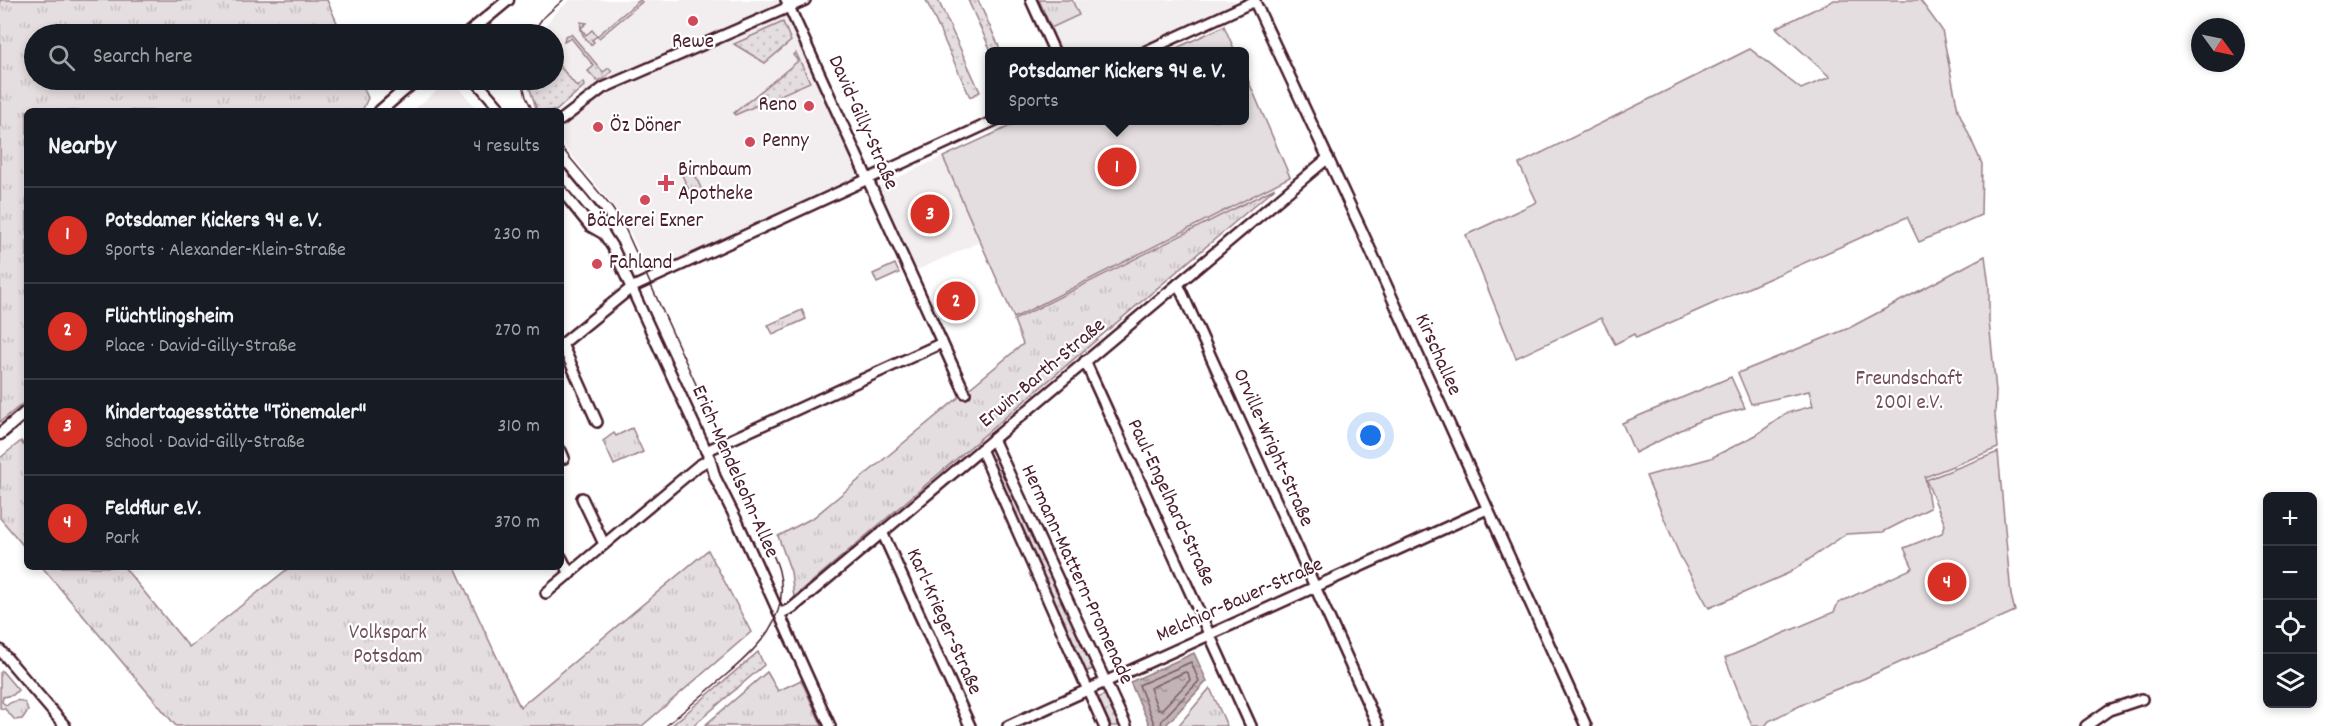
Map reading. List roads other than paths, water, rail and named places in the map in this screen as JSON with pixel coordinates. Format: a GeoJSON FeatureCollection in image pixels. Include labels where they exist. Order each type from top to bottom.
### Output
{"type":"FeatureCollection","features":[{"type":"Feature","properties":{"kind":"street"},"geometry":{"type":"LineString","coordinates":[[479,24],[508,0]]}},
{"type":"Feature","properties":{"kind":"street"},"geometry":{"type":"LineString","coordinates":[[564,118],[603,88],[787,4],[805,0]]}},
{"type":"Feature","properties":{"kind":"street"},"geometry":{"type":"LineString","coordinates":[[1031,0],[1052,47]]}},
{"type":"Feature","properties":{"kind":"street"},"geometry":{"type":"LineString","coordinates":[[1155,47],[1254,1]]}},
{"type":"Feature","properties":{"kind":"street","name":"Kirschallee"},"geometry":{"type":"LineString","coordinates":[[1254,1],[1328,158],[1586,726]]}},
{"type":"Feature","properties":{"kind":"street","name":"David-Gilly-Straße"},"geometry":{"type":"LineString","coordinates":[[787,4],[965,393]]}},
{"type":"Feature","properties":{"kind":"street"},"geometry":{"type":"LineString","coordinates":[[383,108],[404,90]]}},
{"type":"Feature","properties":{"kind":"street"},"geometry":{"type":"LineString","coordinates":[[484,90],[499,108]]}},
{"type":"Feature","properties":{"kind":"street"},"geometry":{"type":"LineString","coordinates":[[564,343],[631,288],[985,125]]}},
{"type":"Feature","properties":{"kind":"street","name":"Erwin-Barth-Straße"},"geometry":{"type":"LineString","coordinates":[[779,614],[792,608],[1328,158]]}},
{"type":"Feature","properties":{"kind":"street","name":"Erich-Mendelsohn-Allee"},"geometry":{"type":"LineString","coordinates":[[564,177],[599,219],[830,726]]}},
{"type":"Feature","properties":{"kind":"street","name":"Erich-Mendelsohn-Allee"},"geometry":{"type":"LineString","coordinates":[[564,194],[590,226],[604,234]]}},
{"type":"Feature","properties":{"kind":"street","name":"Orville-Wright-Straße"},"geometry":{"type":"LineString","coordinates":[[1178,284],[1378,726]]}},
{"type":"Feature","properties":{"kind":"street"},"geometry":{"type":"LineString","coordinates":[[546,593],[698,466],[708,455],[942,343]]}},
{"type":"Feature","properties":{"kind":"street"},"geometry":{"type":"LineString","coordinates":[[564,349],[597,422]]}},
{"type":"Feature","properties":{"kind":"street","name":"Paul-Engelhard-Straße"},"geometry":{"type":"LineString","coordinates":[[1085,361],[1251,726]]}},
{"type":"Feature","properties":{"kind":"street"},"geometry":{"type":"LineString","coordinates":[[0,434],[24,414]]}},
{"type":"Feature","properties":{"kind":"street","name":"Hermann-Mattern-Promenade"},"geometry":{"type":"LineString","coordinates":[[993,439],[1126,726]]}},
{"type":"Feature","properties":{"kind":"street","name":"Hermann-Mattern-Promenade"},"geometry":{"type":"LineString","coordinates":[[981,450],[1104,726]]}},
{"type":"Feature","properties":{"kind":"street"},"geometry":{"type":"LineString","coordinates":[[582,498],[604,544]]}},
{"type":"Feature","properties":{"kind":"street","name":"Melchior-Bauer-Straße"},"geometry":{"type":"LineString","coordinates":[[1008,726],[1487,509]]}},
{"type":"Feature","properties":{"kind":"street","name":"Karl-Krieger-Straße"},"geometry":{"type":"LineString","coordinates":[[882,532],[970,726]]}},
{"type":"Feature","properties":{"kind":"street"},"geometry":{"type":"LineString","coordinates":[[564,562],[570,573]]}},
{"type":"Feature","properties":{"kind":"street"},"geometry":{"type":"LineString","coordinates":[[1,652],[64,726]]}},
{"type":"Feature","properties":{"kind":"street"},"geometry":{"type":"LineString","coordinates":[[2086,726],[2109,710],[2142,699]]}},
{"type":"Feature","properties":{"kind":"water"},"geometry":{"type":"Polygon","coordinates":[[[1194,653],[1207,681],[1165,726],[1150,726],[1130,682],[1194,653]]]}},
{"type":"Feature","properties":{"kind":"tram line"},"geometry":{"type":"LineString","coordinates":[[538,24],[563,0]]}},
{"type":"Feature","properties":{"kind":"tram line"},"geometry":{"type":"LineString","coordinates":[[524,90],[532,108]]}},
{"type":"Feature","properties":{"kind":"tram line"},"geometry":{"type":"LineString","coordinates":[[564,151],[612,208],[624,226],[779,571],[780,603],[776,617],[760,643],[738,665],[666,726]]}},
{"type":"Feature","properties":{"kind":"place","name":"Rewe"},"geometry":{"type":"Point","coordinates":[693,21]}},
{"type":"Feature","properties":{"kind":"place","name":"Reno"},"geometry":{"type":"Point","coordinates":[809,106]}},
{"type":"Feature","properties":{"kind":"place","name":"Öz Döner"},"geometry":{"type":"Point","coordinates":[598,127]}},
{"type":"Feature","properties":{"kind":"place","name":"Penny"},"geometry":{"type":"Point","coordinates":[750,142]}},
{"type":"Feature","properties":{"kind":"place","name":"Potsdamer Kickers 94 e. V."},"geometry":{"type":"Point","coordinates":[1117,167]}},
{"type":"Feature","properties":{"kind":"place","name":"Birnbaum Apotheke"},"geometry":{"type":"Point","coordinates":[666,183]}},
{"type":"Feature","properties":{"kind":"place","name":"Bäckerei Exner"},"geometry":{"type":"Point","coordinates":[645,200]}},
{"type":"Feature","properties":{"kind":"place","name":"Kindertagesstätte \"Tönemaler\""},"geometry":{"type":"Point","coordinates":[930,214]}},
{"type":"Feature","properties":{"kind":"place","name":"Fahland"},"geometry":{"type":"Point","coordinates":[597,264]}},
{"type":"Feature","properties":{"kind":"place","name":"Flüchtlingsheim"},"geometry":{"type":"Point","coordinates":[956,301]}},
{"type":"Feature","properties":{"kind":"place","name":"Feldflur e.V."},"geometry":{"type":"Point","coordinates":[1947,582]}},
{"type":"Feature","properties":{"kind":"park label","name":"Freundschaft 2001 e.V."},"geometry":{"type":"Point","coordinates":[1909,392]}},
{"type":"Feature","properties":{"kind":"park label","name":"Volkspark Potsdam"},"geometry":{"type":"Point","coordinates":[388,646]}}]}
